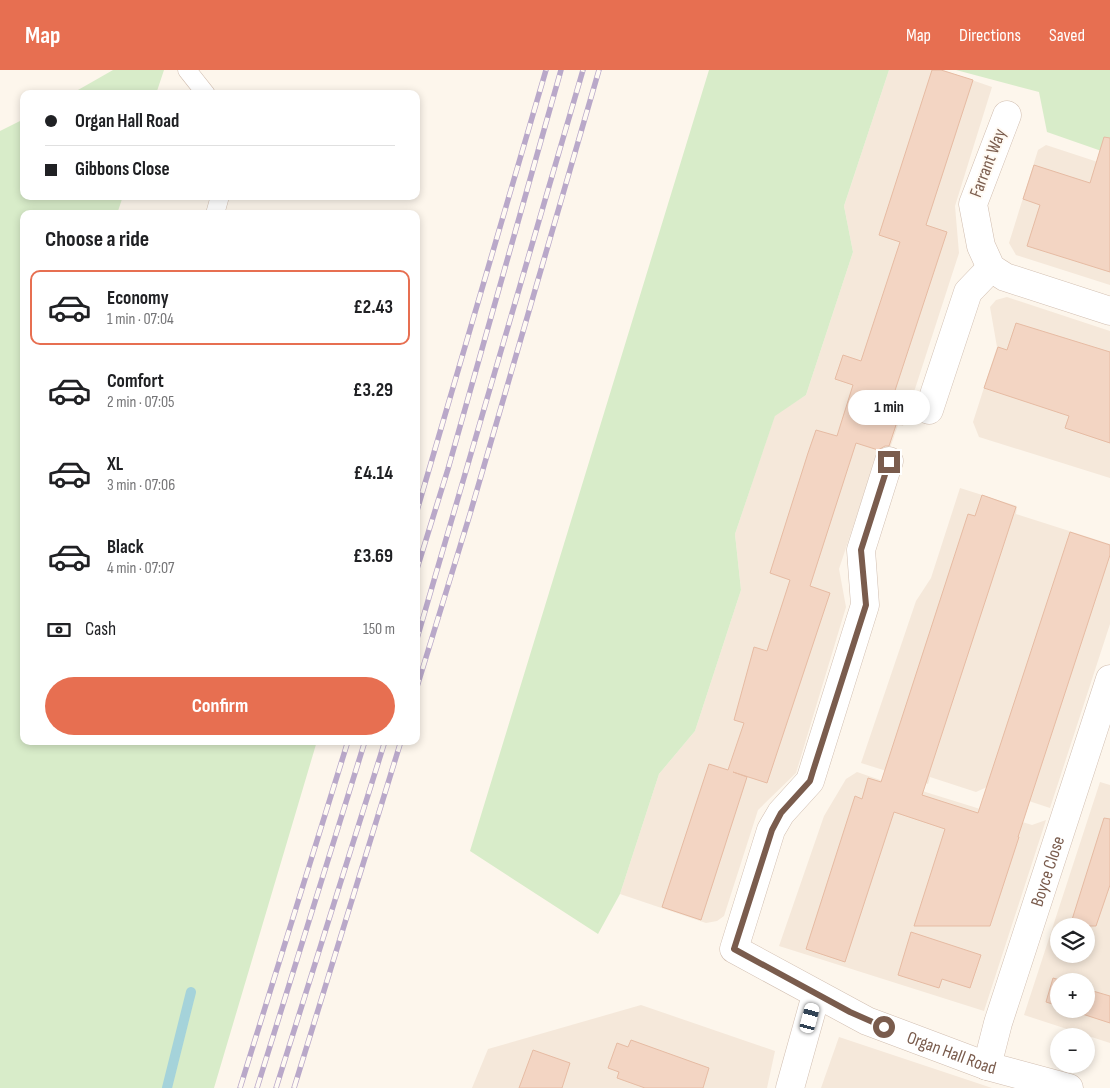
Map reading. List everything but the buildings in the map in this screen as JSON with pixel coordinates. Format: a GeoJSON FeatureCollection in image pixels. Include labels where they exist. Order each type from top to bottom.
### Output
{"type":"FeatureCollection","features":[{"type":"Feature","properties":{"kind":"street","name":"Farrant Way"},"geometry":{"type":"LineString","coordinates":[[991,268],[981,246],[972,204],[1007,115]]}},
{"type":"Feature","properties":{"kind":"street"},"geometry":{"type":"LineString","coordinates":[[929,410],[968,292],[991,268],[1005,278],[1110,311]]}},
{"type":"Feature","properties":{"kind":"street","name":"Organ Hall Road"},"geometry":{"type":"LineString","coordinates":[[889,462],[861,550],[866,605],[810,781],[781,813],[772,830],[734,949],[867,1021],[987,1066],[1068,1088]]}},
{"type":"Feature","properties":{"kind":"street","name":"Boyce Close"},"geometry":{"type":"LineString","coordinates":[[987,1066],[998,1023],[1110,679]]}},
{"type":"Feature","properties":{"kind":"street"},"geometry":{"type":"LineString","coordinates":[[790,1088],[816,995]]}},
{"type":"Feature","properties":{"kind":"lane"},"geometry":{"type":"LineString","coordinates":[[187,70],[203,90]]}},
{"type":"Feature","properties":{"kind":"shaded area"},"geometry":{"type":"Polygon","coordinates":[[[889,70],[943,70],[992,87],[955,206],[959,253],[903,426],[898,425],[885,463],[875,460],[839,569],[846,607],[796,773],[758,810],[724,916],[717,921],[706,923],[620,894],[659,774],[695,731],[741,590],[735,534],[775,415],[806,395],[853,252],[844,206],[889,70]]]}},
{"type":"Feature","properties":{"kind":"shaded area"},"geometry":{"type":"Polygon","coordinates":[[[1046,145],[1110,166],[1110,285],[1016,255],[1009,243],[1038,150],[1046,145]]]}},
{"type":"Feature","properties":{"kind":"shaded area"},"geometry":{"type":"Polygon","coordinates":[[[1007,297],[1110,331],[1110,478],[979,437],[973,422],[997,347],[990,307],[996,300],[1007,297]]]}},
{"type":"Feature","properties":{"kind":"shaded area"},"geometry":{"type":"Polygon","coordinates":[[[960,488],[1017,506],[1016,514],[1110,544],[1110,624],[1050,808],[987,787],[976,792],[930,777],[928,784],[861,763],[916,601],[931,578],[960,488]]]}},
{"type":"Feature","properties":{"kind":"shaded area"},"geometry":{"type":"Polygon","coordinates":[[[857,772],[918,793],[919,790],[1032,825],[1046,820],[984,1011],[779,946],[824,816],[846,779],[857,772]]]}},
{"type":"Feature","properties":{"kind":"shaded area"},"geometry":{"type":"Polygon","coordinates":[[[1100,782],[1110,785],[1110,1043],[1095,1038],[1095,1028],[1064,1028],[1024,1015],[1050,935],[1050,963],[1095,963],[1095,918],[1056,918],[1100,782]]]}},
{"type":"Feature","properties":{"kind":"shaded area"},"geometry":{"type":"Polygon","coordinates":[[[641,1005],[775,1051],[767,1088],[472,1088],[488,1049],[641,1005]]]}},
{"type":"Feature","properties":{"kind":"shaded area"},"geometry":{"type":"Polygon","coordinates":[[[839,1037],[992,1088],[821,1088],[839,1037]]]}},
{"type":"Feature","properties":{"kind":"green space"},"geometry":{"type":"Polygon","coordinates":[[[113,70],[164,70],[157,90],[78,90],[113,70]]]}},
{"type":"Feature","properties":{"kind":"green space"},"geometry":{"type":"Polygon","coordinates":[[[709,70],[889,70],[844,206],[853,252],[806,395],[775,416],[735,534],[741,590],[695,731],[659,774],[620,894],[598,934],[470,851],[709,70]]]}},
{"type":"Feature","properties":{"kind":"green space"},"geometry":{"type":"Polygon","coordinates":[[[956,70],[1110,70],[1110,154],[1047,132],[1039,92],[956,70]]]}},
{"type":"Feature","properties":{"kind":"green space"},"geometry":{"type":"Polygon","coordinates":[[[20,121],[20,200],[122,200],[118,210],[20,210],[20,745],[316,745],[214,1088],[0,1088],[0,131],[20,121]]]}},
{"type":"Feature","properties":{"kind":"waterway"},"geometry":{"type":"LineString","coordinates":[[167,1088],[191,992]]}},
{"type":"Feature","properties":{"kind":"railway"},"geometry":{"type":"LineString","coordinates":[[420,500],[546,70]]}},
{"type":"Feature","properties":{"kind":"railway"},"geometry":{"type":"LineString","coordinates":[[420,559],[448,469],[561,70]]}},
{"type":"Feature","properties":{"kind":"railway"},"geometry":{"type":"LineString","coordinates":[[420,628],[583,70]]}},
{"type":"Feature","properties":{"kind":"railway"},"geometry":{"type":"LineString","coordinates":[[420,677],[470,514],[599,70]]}},
{"type":"Feature","properties":{"kind":"railway"},"geometry":{"type":"LineString","coordinates":[[240,1088],[347,745]]}},
{"type":"Feature","properties":{"kind":"railway"},"geometry":{"type":"LineString","coordinates":[[257,1088],[364,745]]}},
{"type":"Feature","properties":{"kind":"railway"},"geometry":{"type":"LineString","coordinates":[[276,1088],[384,745]]}},
{"type":"Feature","properties":{"kind":"railway"},"geometry":{"type":"LineString","coordinates":[[294,1088],[400,745]]}},
{"type":"Feature","properties":{"kind":"route"},"geometry":{"type":"LineString","coordinates":[[884,1027],[867,1021],[816,995],[734,949],[772,830],[781,813],[810,781],[866,605],[861,550],[889,462]]}}]}
